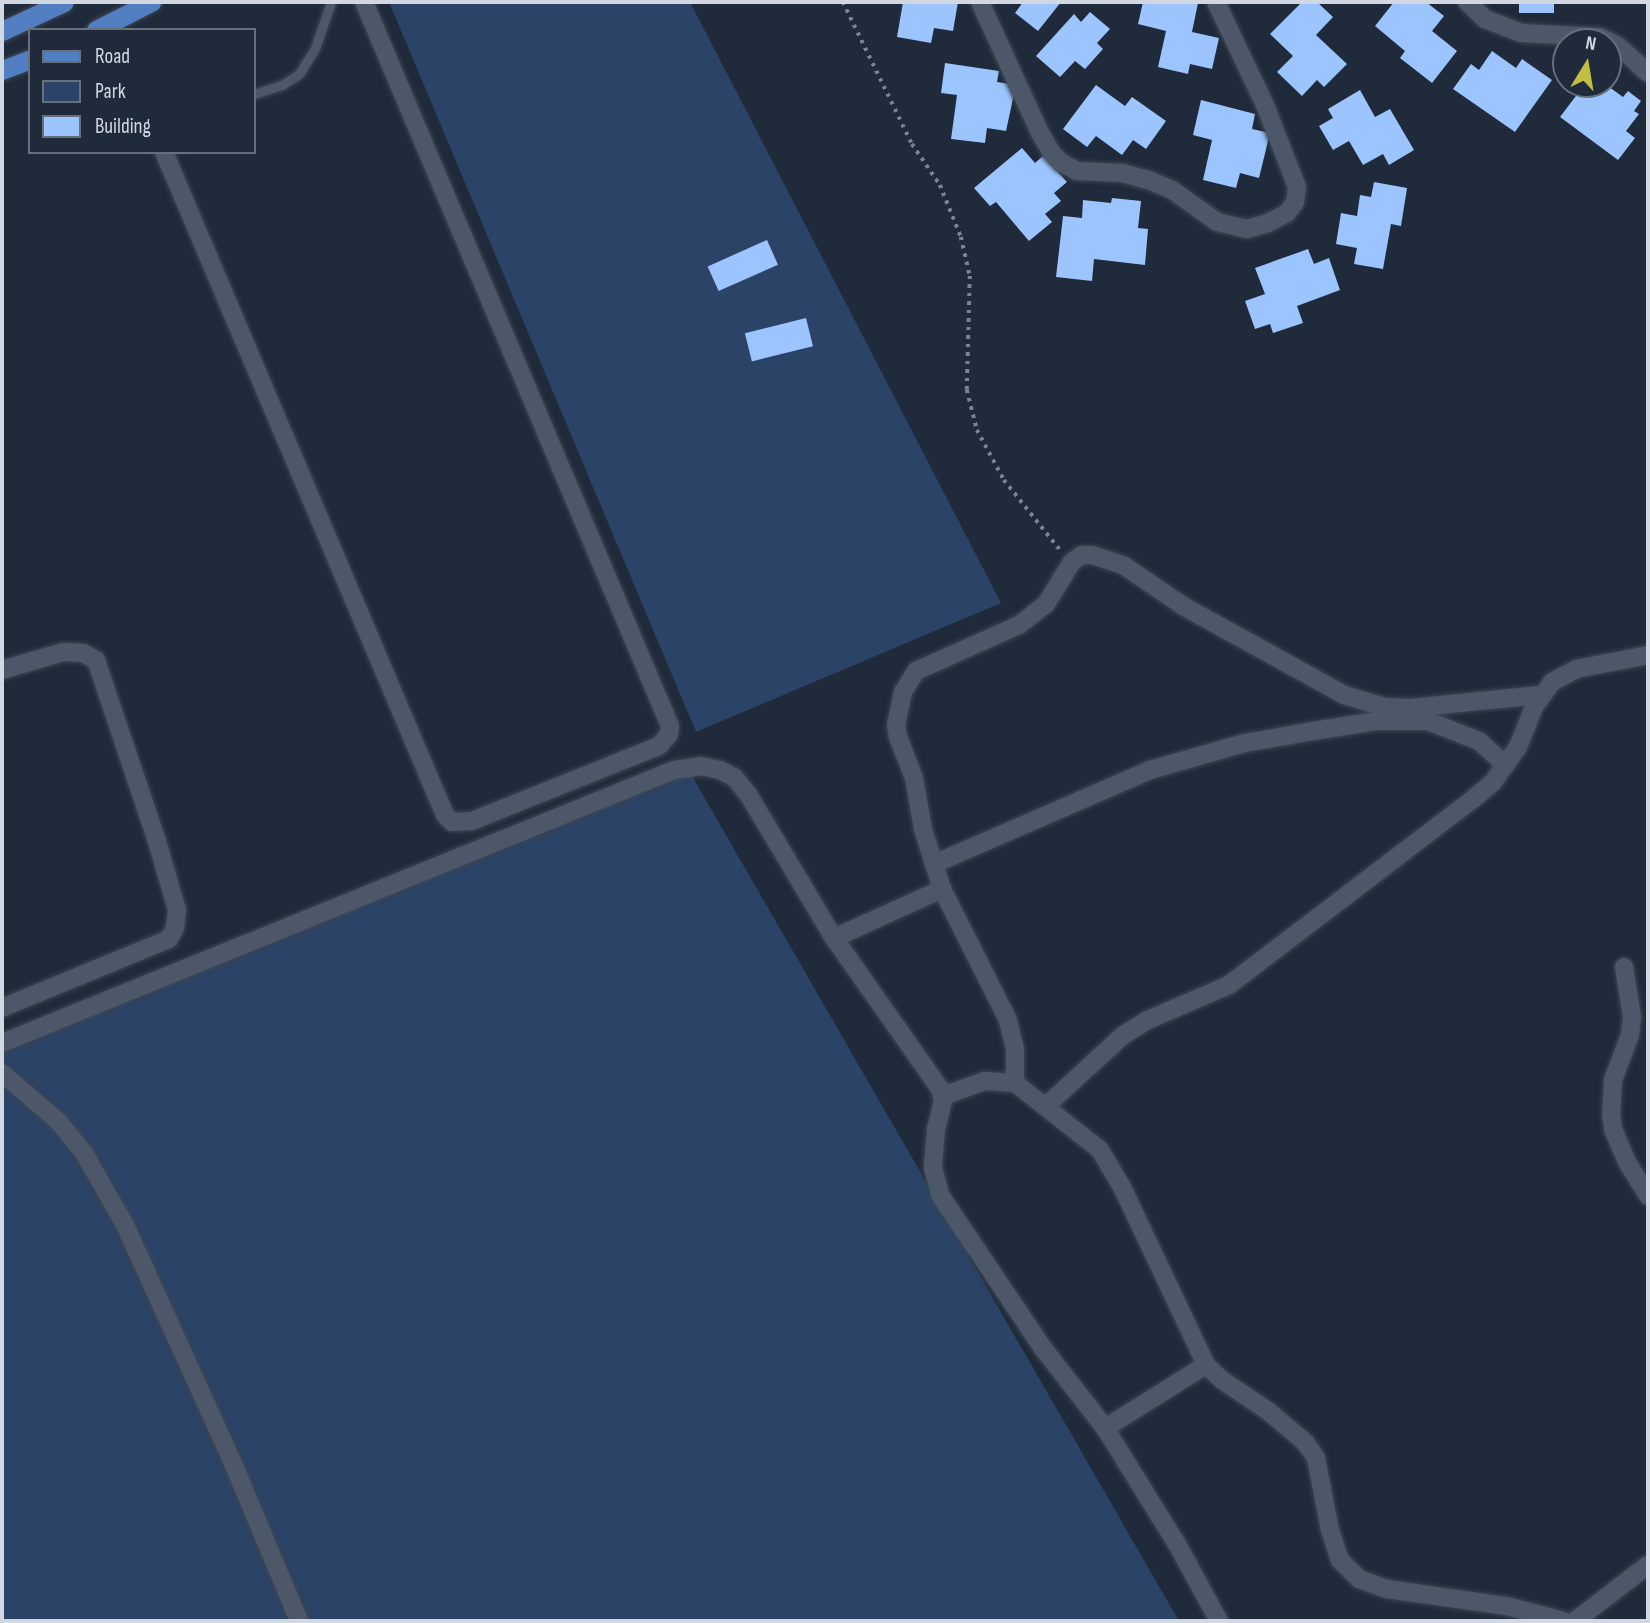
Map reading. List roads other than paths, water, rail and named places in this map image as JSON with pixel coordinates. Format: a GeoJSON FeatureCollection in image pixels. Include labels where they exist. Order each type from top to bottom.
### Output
{"type":"FeatureCollection","features":[{"type":"Feature","properties":{"kind":"main road"},"geometry":{"type":"LineString","coordinates":[[2,31],[64,2]]}},
{"type":"Feature","properties":{"kind":"main road"},"geometry":{"type":"LineString","coordinates":[[107,27],[151,2]]}},
{"type":"Feature","properties":{"kind":"main road"},"geometry":{"type":"LineString","coordinates":[[2,69],[28,60]]}},
{"type":"Feature","properties":{"kind":"street"},"geometry":{"type":"LineString","coordinates":[[165,154],[445,815],[452,821],[472,821],[659,746],[669,734],[670,726],[365,2]]}},
{"type":"Feature","properties":{"kind":"street"},"geometry":{"type":"LineString","coordinates":[[980,2],[1039,131],[1051,152],[1062,163],[1077,171],[1122,173],[1151,181],[1172,190],[1217,222],[1247,229],[1268,223],[1287,213],[1295,202],[1297,187],[1265,106],[1216,2]]}},
{"type":"Feature","properties":{"kind":"street"},"geometry":{"type":"LineString","coordinates":[[1467,2],[1485,19],[1521,33],[1600,37],[1618,46],[1648,73]]}},
{"type":"Feature","properties":{"kind":"street"},"geometry":{"type":"LineString","coordinates":[[1015,1083],[1015,1049],[1008,1020],[942,889],[914,778],[898,737],[899,708],[906,683],[916,671],[1002,634],[1030,617],[1051,597],[1072,562],[1082,555],[1092,555],[1124,565],[1163,595],[1309,678],[1344,695],[1371,704],[1410,708],[1541,695]]}},
{"type":"Feature","properties":{"kind":"street"},"geometry":{"type":"LineString","coordinates":[[2,670],[63,652],[83,653],[96,660],[156,838],[177,910],[175,928],[169,939],[2,1008]]}},
{"type":"Feature","properties":{"kind":"street"},"geometry":{"type":"LineString","coordinates":[[1046,1106],[1122,1036],[1148,1020],[1230,985],[1473,799],[1506,765],[1518,747],[1541,695],[1552,682],[1576,669],[1648,654]]}},
{"type":"Feature","properties":{"kind":"street"},"geometry":{"type":"LineString","coordinates":[[934,864],[1150,770],[1245,743],[1313,731],[1377,721],[1429,721],[1479,741],[1506,765]]}},
{"type":"Feature","properties":{"kind":"street"},"geometry":{"type":"LineString","coordinates":[[2,1043],[674,770],[701,766],[734,777],[748,794],[834,938],[943,1096],[933,1150],[933,1168],[940,1195],[1036,1339],[1105,1428],[1177,1544],[1219,1621]]}},
{"type":"Feature","properties":{"kind":"street"},"geometry":{"type":"LineString","coordinates":[[834,938],[942,889]]}},
{"type":"Feature","properties":{"kind":"street"},"geometry":{"type":"LineString","coordinates":[[1623,967],[1632,1017],[1630,1034],[1613,1080],[1611,1114],[1613,1129],[1627,1162],[1648,1196]]}},
{"type":"Feature","properties":{"kind":"street"},"geometry":{"type":"LineString","coordinates":[[2,1073],[58,1122],[84,1153],[125,1225],[233,1463],[299,1621]]}},
{"type":"Feature","properties":{"kind":"street"},"geometry":{"type":"LineString","coordinates":[[943,1096],[985,1081],[1015,1083],[1089,1140],[1107,1161],[1206,1365],[1222,1380],[1268,1410],[1305,1442],[1316,1458],[1336,1550],[1340,1559],[1359,1579],[1387,1589],[1507,1605],[1563,1621]]}},
{"type":"Feature","properties":{"kind":"street"},"geometry":{"type":"LineString","coordinates":[[1105,1428],[1206,1365]]}},
{"type":"Feature","properties":{"kind":"street"},"geometry":{"type":"LineString","coordinates":[[1575,1621],[1648,1565]]}},
{"type":"Feature","properties":{"kind":"lane"},"geometry":{"type":"LineString","coordinates":[[256,93],[282,85],[299,75],[315,48],[331,2]]}}]}
